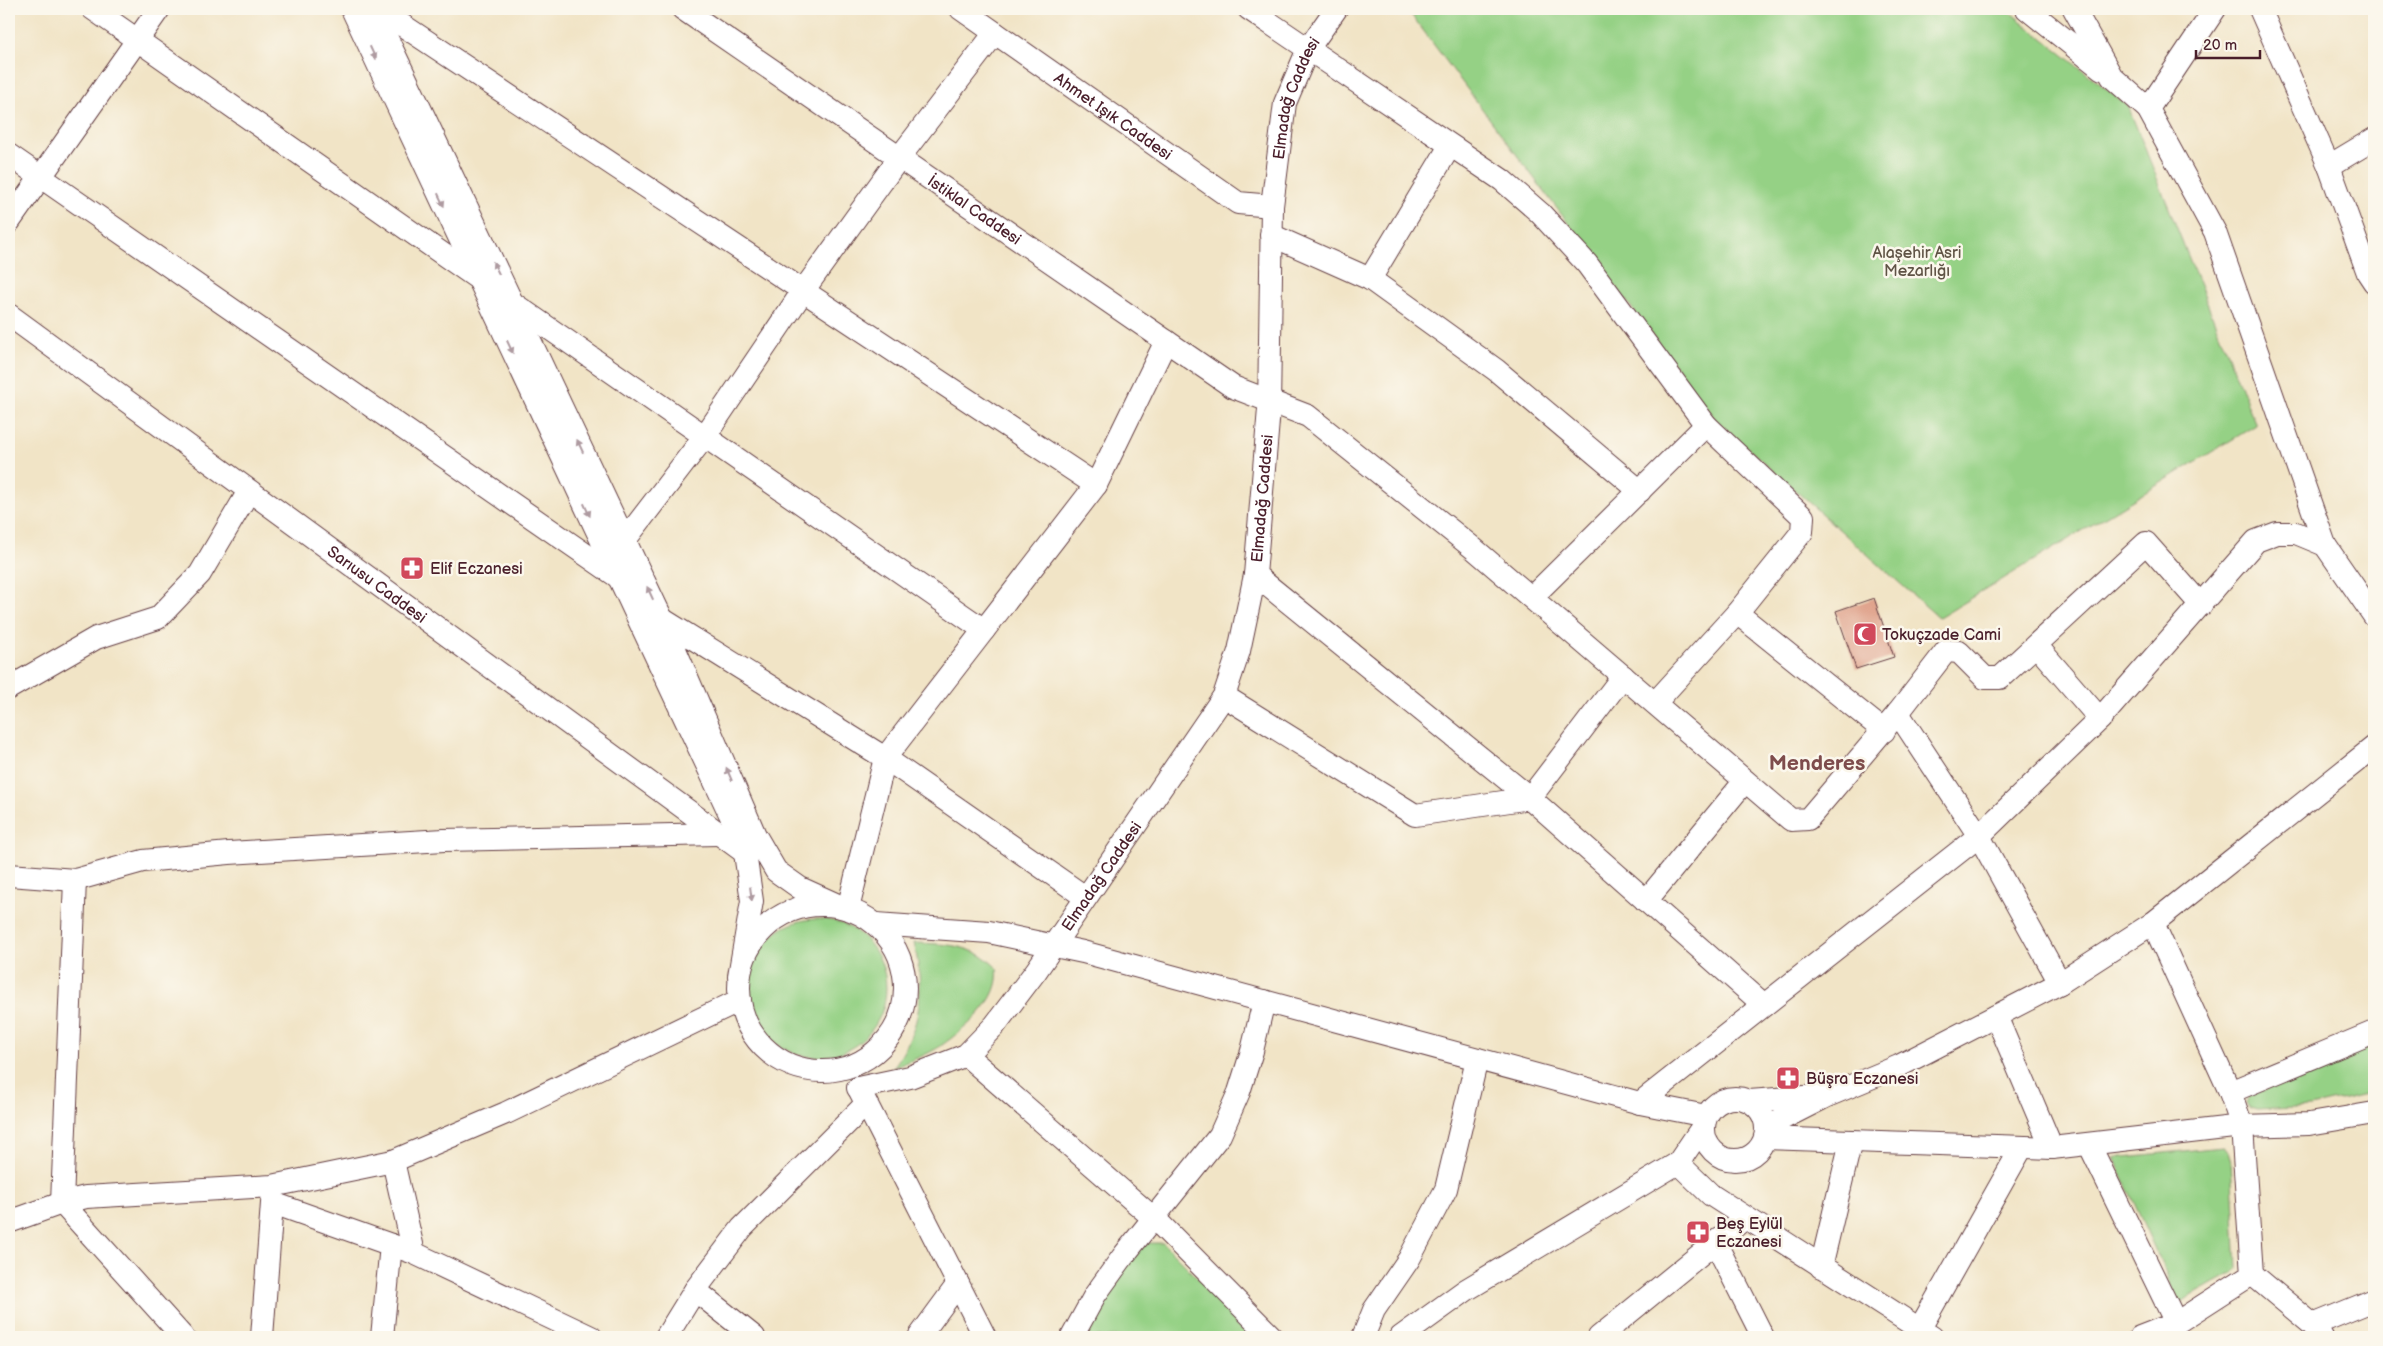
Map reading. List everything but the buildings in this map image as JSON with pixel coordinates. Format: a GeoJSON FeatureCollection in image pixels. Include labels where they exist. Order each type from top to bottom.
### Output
{"type":"FeatureCollection","features":[{"type":"Feature","properties":{"kind":"street"},"geometry":{"type":"LineString","coordinates":[[93,9],[478,279]]}},
{"type":"Feature","properties":{"kind":"street"},"geometry":{"type":"LineString","coordinates":[[9,222],[159,9]]}},
{"type":"Feature","properties":{"kind":"street"},"geometry":{"type":"LineString","coordinates":[[352,9],[733,820],[745,853],[752,901],[740,976],[740,1000],[749,1028],[767,1050],[791,1065],[820,1071],[848,1067],[871,1056],[889,1038],[901,1016],[906,991],[903,966],[893,943],[876,924],[845,908],[814,905],[787,912],[764,928],[748,950],[740,976]]}},
{"type":"Feature","properties":{"kind":"street"},"geometry":{"type":"LineString","coordinates":[[373,9],[662,620],[755,835],[776,871]]}},
{"type":"Feature","properties":{"kind":"street"},"geometry":{"type":"LineString","coordinates":[[378,9],[1096,485]]}},
{"type":"Feature","properties":{"kind":"street","name":"İstiklal Caddesi"},"geometry":{"type":"LineString","coordinates":[[683,9],[1233,387],[1269,403],[1308,416],[1473,548],[1791,820],[1808,820],[1884,731],[1946,651],[1959,652],[1985,678],[2000,678],[2036,645]]}},
{"type":"Feature","properties":{"kind":"street","name":"Ahmet Işık Caddesi"},"geometry":{"type":"LineString","coordinates":[[960,9],[989,21],[1238,203],[1272,206]]}},
{"type":"Feature","properties":{"kind":"street"},"geometry":{"type":"LineString","coordinates":[[1249,9],[1502,180],[1534,208],[1587,264],[1706,425],[1803,517],[1802,532],[1737,613],[1655,703]]}},
{"type":"Feature","properties":{"kind":"street","name":"Elmadağ Caddesi"},"geometry":{"type":"LineString","coordinates":[[966,1055],[995,1025],[1036,971],[1051,945],[1224,696],[1239,651],[1255,575],[1269,403],[1272,206],[1285,103],[1308,49],[1336,9]]}},
{"type":"Feature","properties":{"kind":"street"},"geometry":{"type":"LineString","coordinates":[[2027,9],[2112,77],[2148,109],[2216,232],[2325,545],[2374,616]]}},
{"type":"Feature","properties":{"kind":"street"},"geometry":{"type":"LineString","coordinates":[[2074,9],[2112,77]]}},
{"type":"Feature","properties":{"kind":"street"},"geometry":{"type":"LineString","coordinates":[[2148,109],[2215,9]]}},
{"type":"Feature","properties":{"kind":"street"},"geometry":{"type":"LineString","coordinates":[[2260,9],[2329,166],[2368,273],[2374,282]]}},
{"type":"Feature","properties":{"kind":"street"},"geometry":{"type":"LineString","coordinates":[[625,540],[705,436],[803,291],[899,158],[989,21]]}},
{"type":"Feature","properties":{"kind":"street"},"geometry":{"type":"LineString","coordinates":[[2329,166],[2374,139]]}},
{"type":"Feature","properties":{"kind":"street"},"geometry":{"type":"LineString","coordinates":[[1370,279],[1450,146]]}},
{"type":"Feature","properties":{"kind":"street"},"geometry":{"type":"LineString","coordinates":[[9,155],[619,577]]}},
{"type":"Feature","properties":{"kind":"street"},"geometry":{"type":"LineString","coordinates":[[1272,235],[1370,279],[1496,370],[1640,491]]}},
{"type":"Feature","properties":{"kind":"street"},"geometry":{"type":"LineString","coordinates":[[513,303],[984,630]]}},
{"type":"Feature","properties":{"kind":"street","name":"Sarıusu Caddesi"},"geometry":{"type":"LineString","coordinates":[[9,315],[718,834],[800,888],[845,908]]}},
{"type":"Feature","properties":{"kind":"street"},"geometry":{"type":"LineString","coordinates":[[845,908],[885,758],[1096,485],[1166,341]]}},
{"type":"Feature","properties":{"kind":"street"},"geometry":{"type":"LineString","coordinates":[[1532,598],[1706,425]]}},
{"type":"Feature","properties":{"kind":"street"},"geometry":{"type":"LineString","coordinates":[[9,688],[96,638],[158,618],[200,574],[249,491]]}},
{"type":"Feature","properties":{"kind":"street"},"geometry":{"type":"LineString","coordinates":[[1640,1103],[1979,836],[2100,719],[2256,541],[2277,533],[2296,533],[2325,545]]}},
{"type":"Feature","properties":{"kind":"street"},"geometry":{"type":"LineString","coordinates":[[2100,719],[2036,645],[2146,544],[2200,605]]}},
{"type":"Feature","properties":{"kind":"street"},"geometry":{"type":"LineString","coordinates":[[1255,575],[1530,798],[1764,1005]]}},
{"type":"Feature","properties":{"kind":"street"},"geometry":{"type":"LineString","coordinates":[[1737,613],[1884,731]]}},
{"type":"Feature","properties":{"kind":"street"},"geometry":{"type":"LineString","coordinates":[[662,620],[885,758],[1085,897]]}},
{"type":"Feature","properties":{"kind":"street"},"geometry":{"type":"LineString","coordinates":[[1224,696],[1415,815],[1530,798],[1623,676]]}},
{"type":"Feature","properties":{"kind":"street"},"geometry":{"type":"LineString","coordinates":[[1898,713],[1979,836],[2060,983]]}},
{"type":"Feature","properties":{"kind":"street"},"geometry":{"type":"LineString","coordinates":[[1766,1132],[1827,1096],[1899,1066],[2060,983],[2153,923],[2374,748]]}},
{"type":"Feature","properties":{"kind":"street"},"geometry":{"type":"LineString","coordinates":[[1646,900],[1745,780]]}},
{"type":"Feature","properties":{"kind":"street"},"geometry":{"type":"LineString","coordinates":[[9,875],[74,880],[143,861],[229,853],[444,840],[718,834]]}},
{"type":"Feature","properties":{"kind":"street"},"geometry":{"type":"LineString","coordinates":[[74,880],[62,1203],[183,1337]]}},
{"type":"Feature","properties":{"kind":"street"},"geometry":{"type":"LineString","coordinates":[[2153,923],[2230,1092],[2242,1126],[2252,1274],[2318,1331],[2374,1300]]}},
{"type":"Feature","properties":{"kind":"street"},"geometry":{"type":"LineString","coordinates":[[876,924],[990,932],[1051,945],[1705,1121]]}},
{"type":"Feature","properties":{"kind":"street"},"geometry":{"type":"LineString","coordinates":[[9,1222],[62,1203],[86,1197],[273,1195],[393,1161],[506,1113],[740,1000]]}},
{"type":"Feature","properties":{"kind":"street"},"geometry":{"type":"LineString","coordinates":[[1072,1337],[1095,1295],[1124,1255],[1155,1219],[1220,1135],[1239,1092],[1252,1051],[1264,1001]]}},
{"type":"Feature","properties":{"kind":"street"},"geometry":{"type":"LineString","coordinates":[[1996,1016],[2052,1148]]}},
{"type":"Feature","properties":{"kind":"street"},"geometry":{"type":"LineString","coordinates":[[2230,1092],[2374,1032]]}},
{"type":"Feature","properties":{"kind":"street"},"geometry":{"type":"LineString","coordinates":[[666,1337],[695,1290],[742,1228],[862,1096],[966,1055],[1155,1219],[1272,1337]]}},
{"type":"Feature","properties":{"kind":"street"},"geometry":{"type":"LineString","coordinates":[[1363,1337],[1374,1310],[1410,1259],[1446,1189],[1477,1059]]}},
{"type":"Feature","properties":{"kind":"street"},"geometry":{"type":"LineString","coordinates":[[848,1067],[985,1337]]}},
{"type":"Feature","properties":{"kind":"street"},"geometry":{"type":"LineString","coordinates":[[1749,1101],[1827,1096]]}},
{"type":"Feature","properties":{"kind":"street"},"geometry":{"type":"LineString","coordinates":[[1401,1337],[1466,1290],[1678,1163],[1705,1121],[1711,1108],[1728,1098],[1739,1097],[1749,1101],[1761,1112],[1766,1132],[1760,1148],[1752,1155],[1732,1160],[1678,1163]]}},
{"type":"Feature","properties":{"kind":"street"},"geometry":{"type":"LineString","coordinates":[[1766,1132],[1851,1141],[2052,1148],[2242,1126],[2309,1124],[2374,1113]]}},
{"type":"Feature","properties":{"kind":"street"},"geometry":{"type":"LineString","coordinates":[[1705,1121],[1708,1145],[1723,1158],[1732,1160]]}},
{"type":"Feature","properties":{"kind":"street"},"geometry":{"type":"LineString","coordinates":[[1821,1268],[1851,1141]]}},
{"type":"Feature","properties":{"kind":"street"},"geometry":{"type":"LineString","coordinates":[[2089,1144],[2176,1323]]}},
{"type":"Feature","properties":{"kind":"street"},"geometry":{"type":"LineString","coordinates":[[1678,1163],[1710,1195],[1923,1335],[2022,1147]]}},
{"type":"Feature","properties":{"kind":"street"},"geometry":{"type":"LineString","coordinates":[[393,1161],[414,1253]]}},
{"type":"Feature","properties":{"kind":"street"},"geometry":{"type":"LineString","coordinates":[[273,1195],[390,1245],[414,1253],[592,1337]]}},
{"type":"Feature","properties":{"kind":"street"},"geometry":{"type":"LineString","coordinates":[[262,1337],[273,1195]]}},
{"type":"Feature","properties":{"kind":"street"},"geometry":{"type":"LineString","coordinates":[[1599,1337],[1622,1329],[1715,1242],[1745,1218]]}},
{"type":"Feature","properties":{"kind":"street"},"geometry":{"type":"LineString","coordinates":[[1715,1242],[1762,1337]]}},
{"type":"Feature","properties":{"kind":"street"},"geometry":{"type":"LineString","coordinates":[[382,1337],[390,1245]]}},
{"type":"Feature","properties":{"kind":"street"},"geometry":{"type":"LineString","coordinates":[[2140,1337],[2176,1323],[2252,1274]]}},
{"type":"Feature","properties":{"kind":"street"},"geometry":{"type":"LineString","coordinates":[[919,1337],[958,1284]]}},
{"type":"Feature","properties":{"kind":"street"},"geometry":{"type":"LineString","coordinates":[[695,1290],[754,1337]]}},
{"type":"Feature","properties":{"kind":"green space","name":"Alaşehir Asri Mezarlığı"},"geometry":{"type":"Polygon","coordinates":[[[1407,9],[2006,9],[2128,106],[2256,425],[1939,618],[1716,420],[1407,9]]]}},
{"type":"Feature","properties":{"kind":"green space"},"geometry":{"type":"Polygon","coordinates":[[[817,919],[843,924],[866,939],[881,962],[886,988],[881,1014],[866,1037],[843,1052],[817,1057],[791,1052],[768,1037],[753,1014],[748,988],[753,962],[768,939],[791,924],[817,919]]]}},
{"type":"Feature","properties":{"kind":"green space"},"geometry":{"type":"Polygon","coordinates":[[[914,943],[948,945],[979,954],[997,968],[997,980],[988,1002],[971,1022],[931,1052],[893,1068],[910,1038],[919,1008],[919,977],[914,943]]]}},
{"type":"Feature","properties":{"kind":"green space"},"geometry":{"type":"Polygon","coordinates":[[[2374,1044],[2374,1092],[2310,1107],[2257,1110],[2250,1108],[2246,1103],[2249,1096],[2374,1044]]]}},
{"type":"Feature","properties":{"kind":"green space"},"geometry":{"type":"Polygon","coordinates":[[[2223,1147],[2228,1151],[2231,1161],[2237,1268],[2233,1273],[2179,1303],[2114,1158],[2223,1147]]]}},
{"type":"Feature","properties":{"kind":"green space"},"geometry":{"type":"Polygon","coordinates":[[[1148,1243],[1163,1243],[1257,1337],[1086,1337],[1131,1257],[1148,1243]]]}},
{"type":"Feature","properties":{"kind":"place","name":"Elif Eczanesi"},"geometry":{"type":"Point","coordinates":[412,568]}},
{"type":"Feature","properties":{"kind":"place","name":"Tokuçzade Cami"},"geometry":{"type":"Point","coordinates":[1865,634]}},
{"type":"Feature","properties":{"kind":"place","name":"Büşra Eczanesi"},"geometry":{"type":"Point","coordinates":[1788,1078]}},
{"type":"Feature","properties":{"kind":"place","name":"Beş Eylül Eczanesi"},"geometry":{"type":"Point","coordinates":[1698,1232]}},
{"type":"Feature","properties":{"kind":"district","name":"Menderes"},"geometry":{"type":"Point","coordinates":[1817,763]}}]}
